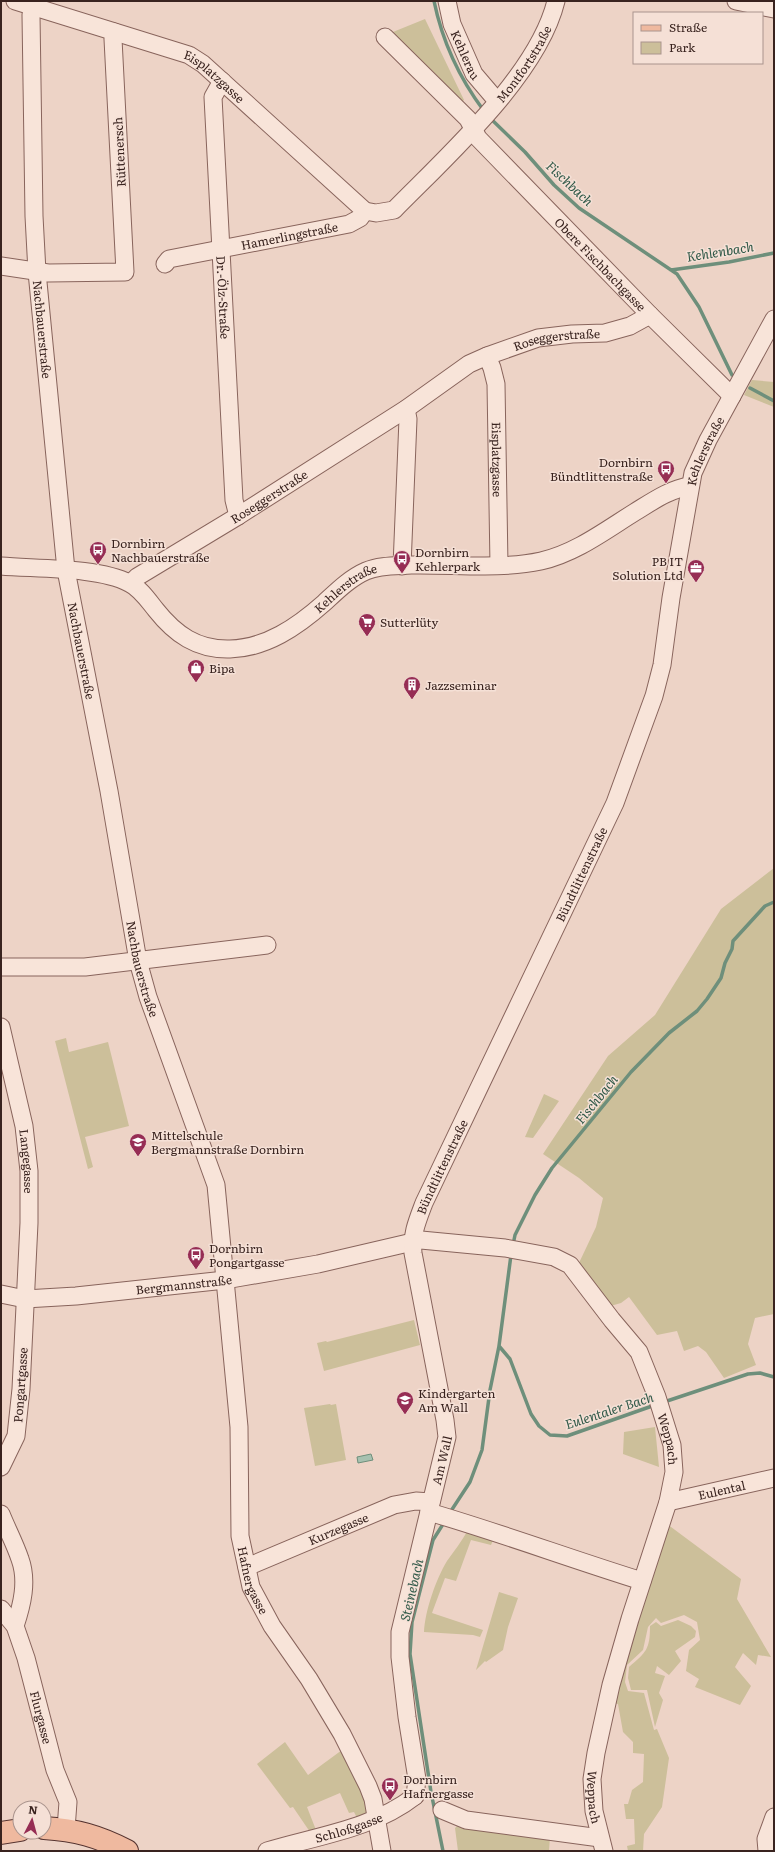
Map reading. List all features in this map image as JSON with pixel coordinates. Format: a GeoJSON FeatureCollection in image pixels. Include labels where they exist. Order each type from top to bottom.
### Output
{"type":"FeatureCollection","features":[{"type":"Feature","properties":{"kind":"main road"},"geometry":{"type":"LineString","coordinates":[[52,1828],[66,1829],[96,1837],[127,1851]]}},
{"type":"Feature","properties":{"kind":"main road"},"geometry":{"type":"LineString","coordinates":[[1,1833],[12,1831]]}},
{"type":"Feature","properties":{"kind":"street","name":"Eisplatzgasse"},"geometry":{"type":"LineString","coordinates":[[15,1],[189,55],[200,62],[371,212]]}},
{"type":"Feature","properties":{"kind":"street","name":"Kehlerau"},"geometry":{"type":"LineString","coordinates":[[447,1],[452,24],[474,74],[495,103]]}},
{"type":"Feature","properties":{"kind":"street","name":"Montfortstraße"},"geometry":{"type":"LineString","coordinates":[[477,124],[524,67],[540,41],[553,12],[556,1]]}},
{"type":"Feature","properties":{"kind":"street"},"geometry":{"type":"LineString","coordinates":[[736,1],[774,9]]}},
{"type":"Feature","properties":{"kind":"street","name":"Nachbauerstraße"},"geometry":{"type":"LineString","coordinates":[[34,7],[31,16],[33,208],[37,272],[66,570],[109,791],[138,961],[148,997],[216,1185],[225,1280]]}},
{"type":"Feature","properties":{"kind":"street","name":"Rüttenersch"},"geometry":{"type":"LineString","coordinates":[[37,272],[125,272],[113,39],[114,32]]}},
{"type":"Feature","properties":{"kind":"street","name":"Obere Fischbachgasse"},"geometry":{"type":"LineString","coordinates":[[385,37],[468,119],[477,124],[478,138],[650,315],[732,396]]}},
{"type":"Feature","properties":{"kind":"street","name":"Dr.-Ölz-Straße"},"geometry":{"type":"LineString","coordinates":[[222,81],[213,97],[234,500],[238,516]]}},
{"type":"Feature","properties":{"kind":"street"},"geometry":{"type":"LineString","coordinates":[[371,212],[394,210],[477,124]]}},
{"type":"Feature","properties":{"kind":"street","name":"Hamerlingstraße"},"geometry":{"type":"LineString","coordinates":[[164,264],[169,259],[349,224],[371,212]]}},
{"type":"Feature","properties":{"kind":"street"},"geometry":{"type":"LineString","coordinates":[[1,266],[37,272]]}},
{"type":"Feature","properties":{"kind":"street","name":"Roseggerstraße"},"geometry":{"type":"LineString","coordinates":[[131,583],[137,577],[238,516],[406,408],[470,364],[487,356],[538,338],[572,334],[605,333],[630,326],[650,315]]}},
{"type":"Feature","properties":{"kind":"street","name":"Kehlerstraße"},"geometry":{"type":"LineString","coordinates":[[1,566],[66,570],[105,575],[131,583],[144,595],[177,633],[193,643],[208,647],[229,649],[249,647],[286,632],[315,611],[342,586],[368,570],[402,566],[499,565],[542,561],[566,553],[590,541],[655,499],[678,488],[690,486],[700,456],[774,319]]}},
{"type":"Feature","properties":{"kind":"street","name":"Eisplatzgasse"},"geometry":{"type":"LineString","coordinates":[[487,356],[496,384],[499,565]]}},
{"type":"Feature","properties":{"kind":"street"},"geometry":{"type":"LineString","coordinates":[[402,566],[408,419],[406,408]]}},
{"type":"Feature","properties":{"kind":"street","name":"Bündtlittenstraße"},"geometry":{"type":"LineString","coordinates":[[412,1243],[415,1226],[424,1203],[615,803],[644,727],[662,665],[671,598],[690,486]]}},
{"type":"Feature","properties":{"kind":"street"},"geometry":{"type":"LineString","coordinates":[[1,967],[85,967],[267,944]]}},
{"type":"Feature","properties":{"kind":"street","name":"Langegasse"},"geometry":{"type":"LineString","coordinates":[[1,1027],[24,1126],[29,1171],[25,1299]]}},
{"type":"Feature","properties":{"kind":"street","name":"Weppach"},"geometry":{"type":"LineString","coordinates":[[412,1243],[421,1240],[504,1247],[554,1257],[570,1265],[612,1320],[639,1352],[659,1403],[672,1445],[674,1472],[668,1502],[642,1581],[611,1685],[596,1753],[592,1779],[594,1811],[602,1844]]}},
{"type":"Feature","properties":{"kind":"street","name":"Bergmannstraße"},"geometry":{"type":"LineString","coordinates":[[1,1294],[25,1299],[84,1295],[225,1280],[318,1264],[412,1243]]}},
{"type":"Feature","properties":{"kind":"street","name":"Am Wall"},"geometry":{"type":"LineString","coordinates":[[412,1243],[446,1420],[447,1437],[433,1510],[400,1632],[400,1657],[403,1687],[420,1799]]}},
{"type":"Feature","properties":{"kind":"street","name":"Hafnergasse"},"geometry":{"type":"LineString","coordinates":[[225,1280],[239,1426],[240,1536],[251,1587],[270,1621],[309,1679],[342,1734],[368,1786],[382,1851]]}},
{"type":"Feature","properties":{"kind":"street","name":"Pongartgasse"},"geometry":{"type":"LineString","coordinates":[[1,1467],[16,1436],[21,1389],[25,1299]]}},
{"type":"Feature","properties":{"kind":"street","name":"Eulental"},"geometry":{"type":"LineString","coordinates":[[668,1502],[774,1478]]}},
{"type":"Feature","properties":{"kind":"street","name":"Kurzegasse"},"geometry":{"type":"LineString","coordinates":[[247,1567],[389,1507],[407,1502],[433,1510]]}},
{"type":"Feature","properties":{"kind":"street"},"geometry":{"type":"LineString","coordinates":[[433,1510],[564,1557],[642,1581]]}},
{"type":"Feature","properties":{"kind":"street"},"geometry":{"type":"LineString","coordinates":[[1,1514],[21,1561],[24,1588],[21,1609],[15,1626]]}},
{"type":"Feature","properties":{"kind":"street","name":"Flurgasse"},"geometry":{"type":"LineString","coordinates":[[1,1609],[15,1626],[26,1658],[55,1770],[68,1802],[66,1829]]}},
{"type":"Feature","properties":{"kind":"street","name":"Schloßgasse"},"geometry":{"type":"LineString","coordinates":[[267,1851],[352,1828],[420,1799]]}},
{"type":"Feature","properties":{"kind":"street"},"geometry":{"type":"LineString","coordinates":[[442,1810],[466,1820],[602,1844]]}},
{"type":"Feature","properties":{"kind":"street"},"geometry":{"type":"LineString","coordinates":[[767,1851],[766,1839],[774,1816]]}},
{"type":"Feature","properties":{"kind":"green space"},"geometry":{"type":"Polygon","coordinates":[[[425,19],[464,100],[458,105],[388,34],[425,19]]]}},
{"type":"Feature","properties":{"kind":"green space"},"geometry":{"type":"Polygon","coordinates":[[[752,380],[774,382],[774,407],[744,395],[752,380]]]}},
{"type":"Feature","properties":{"kind":"green space"},"geometry":{"type":"Polygon","coordinates":[[[774,868],[774,1314],[755,1318],[748,1344],[756,1365],[724,1378],[706,1352],[698,1346],[684,1351],[677,1331],[657,1335],[629,1297],[621,1303],[607,1307],[578,1265],[596,1227],[603,1198],[579,1178],[543,1154],[608,1056],[655,1015],[721,909],[774,868]]]}},
{"type":"Feature","properties":{"kind":"green space"},"geometry":{"type":"Polygon","coordinates":[[[66,1038],[69,1052],[108,1042],[129,1126],[85,1137],[93,1167],[88,1169],[55,1041],[66,1038]]]}},
{"type":"Feature","properties":{"kind":"green space"},"geometry":{"type":"Polygon","coordinates":[[[544,1094],[559,1101],[533,1138],[525,1137],[544,1094]]]}},
{"type":"Feature","properties":{"kind":"green space"},"geometry":{"type":"Polygon","coordinates":[[[414,1320],[420,1345],[324,1371],[317,1343],[327,1342],[414,1320]]]}},
{"type":"Feature","properties":{"kind":"green space"},"geometry":{"type":"Polygon","coordinates":[[[336,1404],[346,1460],[315,1466],[304,1408],[336,1404]]]}},
{"type":"Feature","properties":{"kind":"green space"},"geometry":{"type":"Polygon","coordinates":[[[655,1427],[659,1467],[623,1454],[624,1432],[655,1427]]]}},
{"type":"Feature","properties":{"kind":"green space"},"geometry":{"type":"Polygon","coordinates":[[[667,1524],[741,1579],[737,1599],[771,1657],[758,1655],[756,1665],[743,1653],[735,1667],[751,1686],[740,1705],[695,1687],[699,1679],[686,1671],[689,1650],[700,1640],[697,1622],[684,1615],[661,1623],[656,1618],[648,1627],[643,1650],[627,1665],[625,1682],[628,1691],[644,1693],[654,1730],[657,1729],[669,1758],[662,1807],[644,1834],[643,1851],[628,1851],[627,1846],[635,1844],[634,1819],[626,1819],[624,1804],[628,1804],[632,1790],[643,1782],[644,1754],[633,1753],[633,1742],[623,1732],[618,1704],[613,1703],[667,1524]]]}},
{"type":"Feature","properties":{"kind":"green space"},"geometry":{"type":"Polygon","coordinates":[[[468,1530],[494,1538],[491,1545],[471,1540],[456,1581],[445,1578],[432,1613],[483,1630],[480,1637],[473,1635],[424,1632],[429,1605],[439,1577],[447,1561],[468,1530]]]}},
{"type":"Feature","properties":{"kind":"green space"},"geometry":{"type":"Polygon","coordinates":[[[499,1592],[518,1598],[508,1627],[503,1650],[486,1662],[485,1661],[476,1670],[499,1592]]]}},
{"type":"Feature","properties":{"kind":"green space"},"geometry":{"type":"Polygon","coordinates":[[[678,1620],[691,1626],[696,1631],[695,1637],[675,1651],[681,1661],[669,1675],[657,1666],[655,1673],[665,1676],[659,1693],[663,1700],[655,1727],[647,1690],[631,1690],[628,1678],[629,1667],[646,1650],[649,1640],[650,1626],[656,1622],[661,1626],[678,1620]]]}},
{"type":"Feature","properties":{"kind":"green space"},"geometry":{"type":"Polygon","coordinates":[[[285,1742],[308,1775],[342,1750],[366,1795],[368,1802],[367,1812],[358,1820],[354,1812],[349,1813],[340,1793],[307,1807],[316,1830],[310,1832],[293,1807],[290,1808],[257,1764],[285,1742]]]}},
{"type":"Feature","properties":{"kind":"green space"},"geometry":{"type":"Polygon","coordinates":[[[458,1825],[550,1837],[549,1851],[458,1851],[455,1828],[458,1825]]]}},
{"type":"Feature","properties":{"kind":"shaded area"},"geometry":{"type":"Polygon","coordinates":[[[371,1454],[373,1460],[358,1463],[357,1457],[371,1454]]]}},
{"type":"Feature","properties":{"kind":"waterway","name":"Fischbach"},"geometry":{"type":"LineString","coordinates":[[434,1],[437,16],[453,59],[467,86],[484,111]]}},
{"type":"Feature","properties":{"kind":"waterway","name":"Fischbach"},"geometry":{"type":"LineString","coordinates":[[489,117],[525,152],[554,185],[579,208],[677,274],[699,307],[732,375]]}},
{"type":"Feature","properties":{"kind":"waterway","name":"Kehlenbach"},"geometry":{"type":"LineString","coordinates":[[671,270],[729,262],[774,253]]}},
{"type":"Feature","properties":{"kind":"waterway","name":"Fischbach"},"geometry":{"type":"LineString","coordinates":[[750,388],[774,401]]}},
{"type":"Feature","properties":{"kind":"waterway","name":"Fischbach"},"geometry":{"type":"LineString","coordinates":[[513,1245],[515,1235],[535,1195],[552,1168],[631,1072],[669,1033],[697,1011],[721,978],[725,963],[732,949],[733,941],[765,906],[774,902]]}},
{"type":"Feature","properties":{"kind":"waterway","name":"Steinebach"},"geometry":{"type":"LineString","coordinates":[[449,1514],[470,1482],[482,1450],[490,1390],[499,1346],[511,1255]]}},
{"type":"Feature","properties":{"kind":"waterway","name":"Eulentaler Bach"},"geometry":{"type":"LineString","coordinates":[[499,1346],[510,1359],[531,1414],[539,1426],[550,1435],[567,1436],[655,1405]]}},
{"type":"Feature","properties":{"kind":"waterway","name":"Eulentaler Bach"},"geometry":{"type":"LineString","coordinates":[[664,1402],[748,1374],[760,1373],[774,1377]]}},
{"type":"Feature","properties":{"kind":"waterway","name":"Steinebach"},"geometry":{"type":"LineString","coordinates":[[443,1851],[431,1792],[410,1654],[412,1622],[433,1540],[445,1521]]}},
{"type":"Feature","properties":{"kind":"place","name":"Dornbirn Bündtlittenstraße"},"geometry":{"type":"Point","coordinates":[666,484]}},
{"type":"Feature","properties":{"kind":"place","name":"Dornbirn Nachbauerstraße"},"geometry":{"type":"Point","coordinates":[98,565]}},
{"type":"Feature","properties":{"kind":"place","name":"Dornbirn Kehlerpark"},"geometry":{"type":"Point","coordinates":[402,574]}},
{"type":"Feature","properties":{"kind":"place","name":"PB IT Solution Ltd"},"geometry":{"type":"Point","coordinates":[696,583]}},
{"type":"Feature","properties":{"kind":"place","name":"Sutterlüty"},"geometry":{"type":"Point","coordinates":[367,637]}},
{"type":"Feature","properties":{"kind":"place","name":"Bipa"},"geometry":{"type":"Point","coordinates":[196,683]}},
{"type":"Feature","properties":{"kind":"place","name":"Jazzseminar"},"geometry":{"type":"Point","coordinates":[412,700]}},
{"type":"Feature","properties":{"kind":"place","name":"Mittelschule Bergmannstraße Dornbirn"},"geometry":{"type":"Point","coordinates":[138,1157]}},
{"type":"Feature","properties":{"kind":"place","name":"Dornbirn Pongartgasse"},"geometry":{"type":"Point","coordinates":[196,1270]}},
{"type":"Feature","properties":{"kind":"place","name":"Kindergarten Am Wall"},"geometry":{"type":"Point","coordinates":[405,1415]}},
{"type":"Feature","properties":{"kind":"place","name":"Dornbirn Hafnergasse"},"geometry":{"type":"Point","coordinates":[390,1801]}}]}
